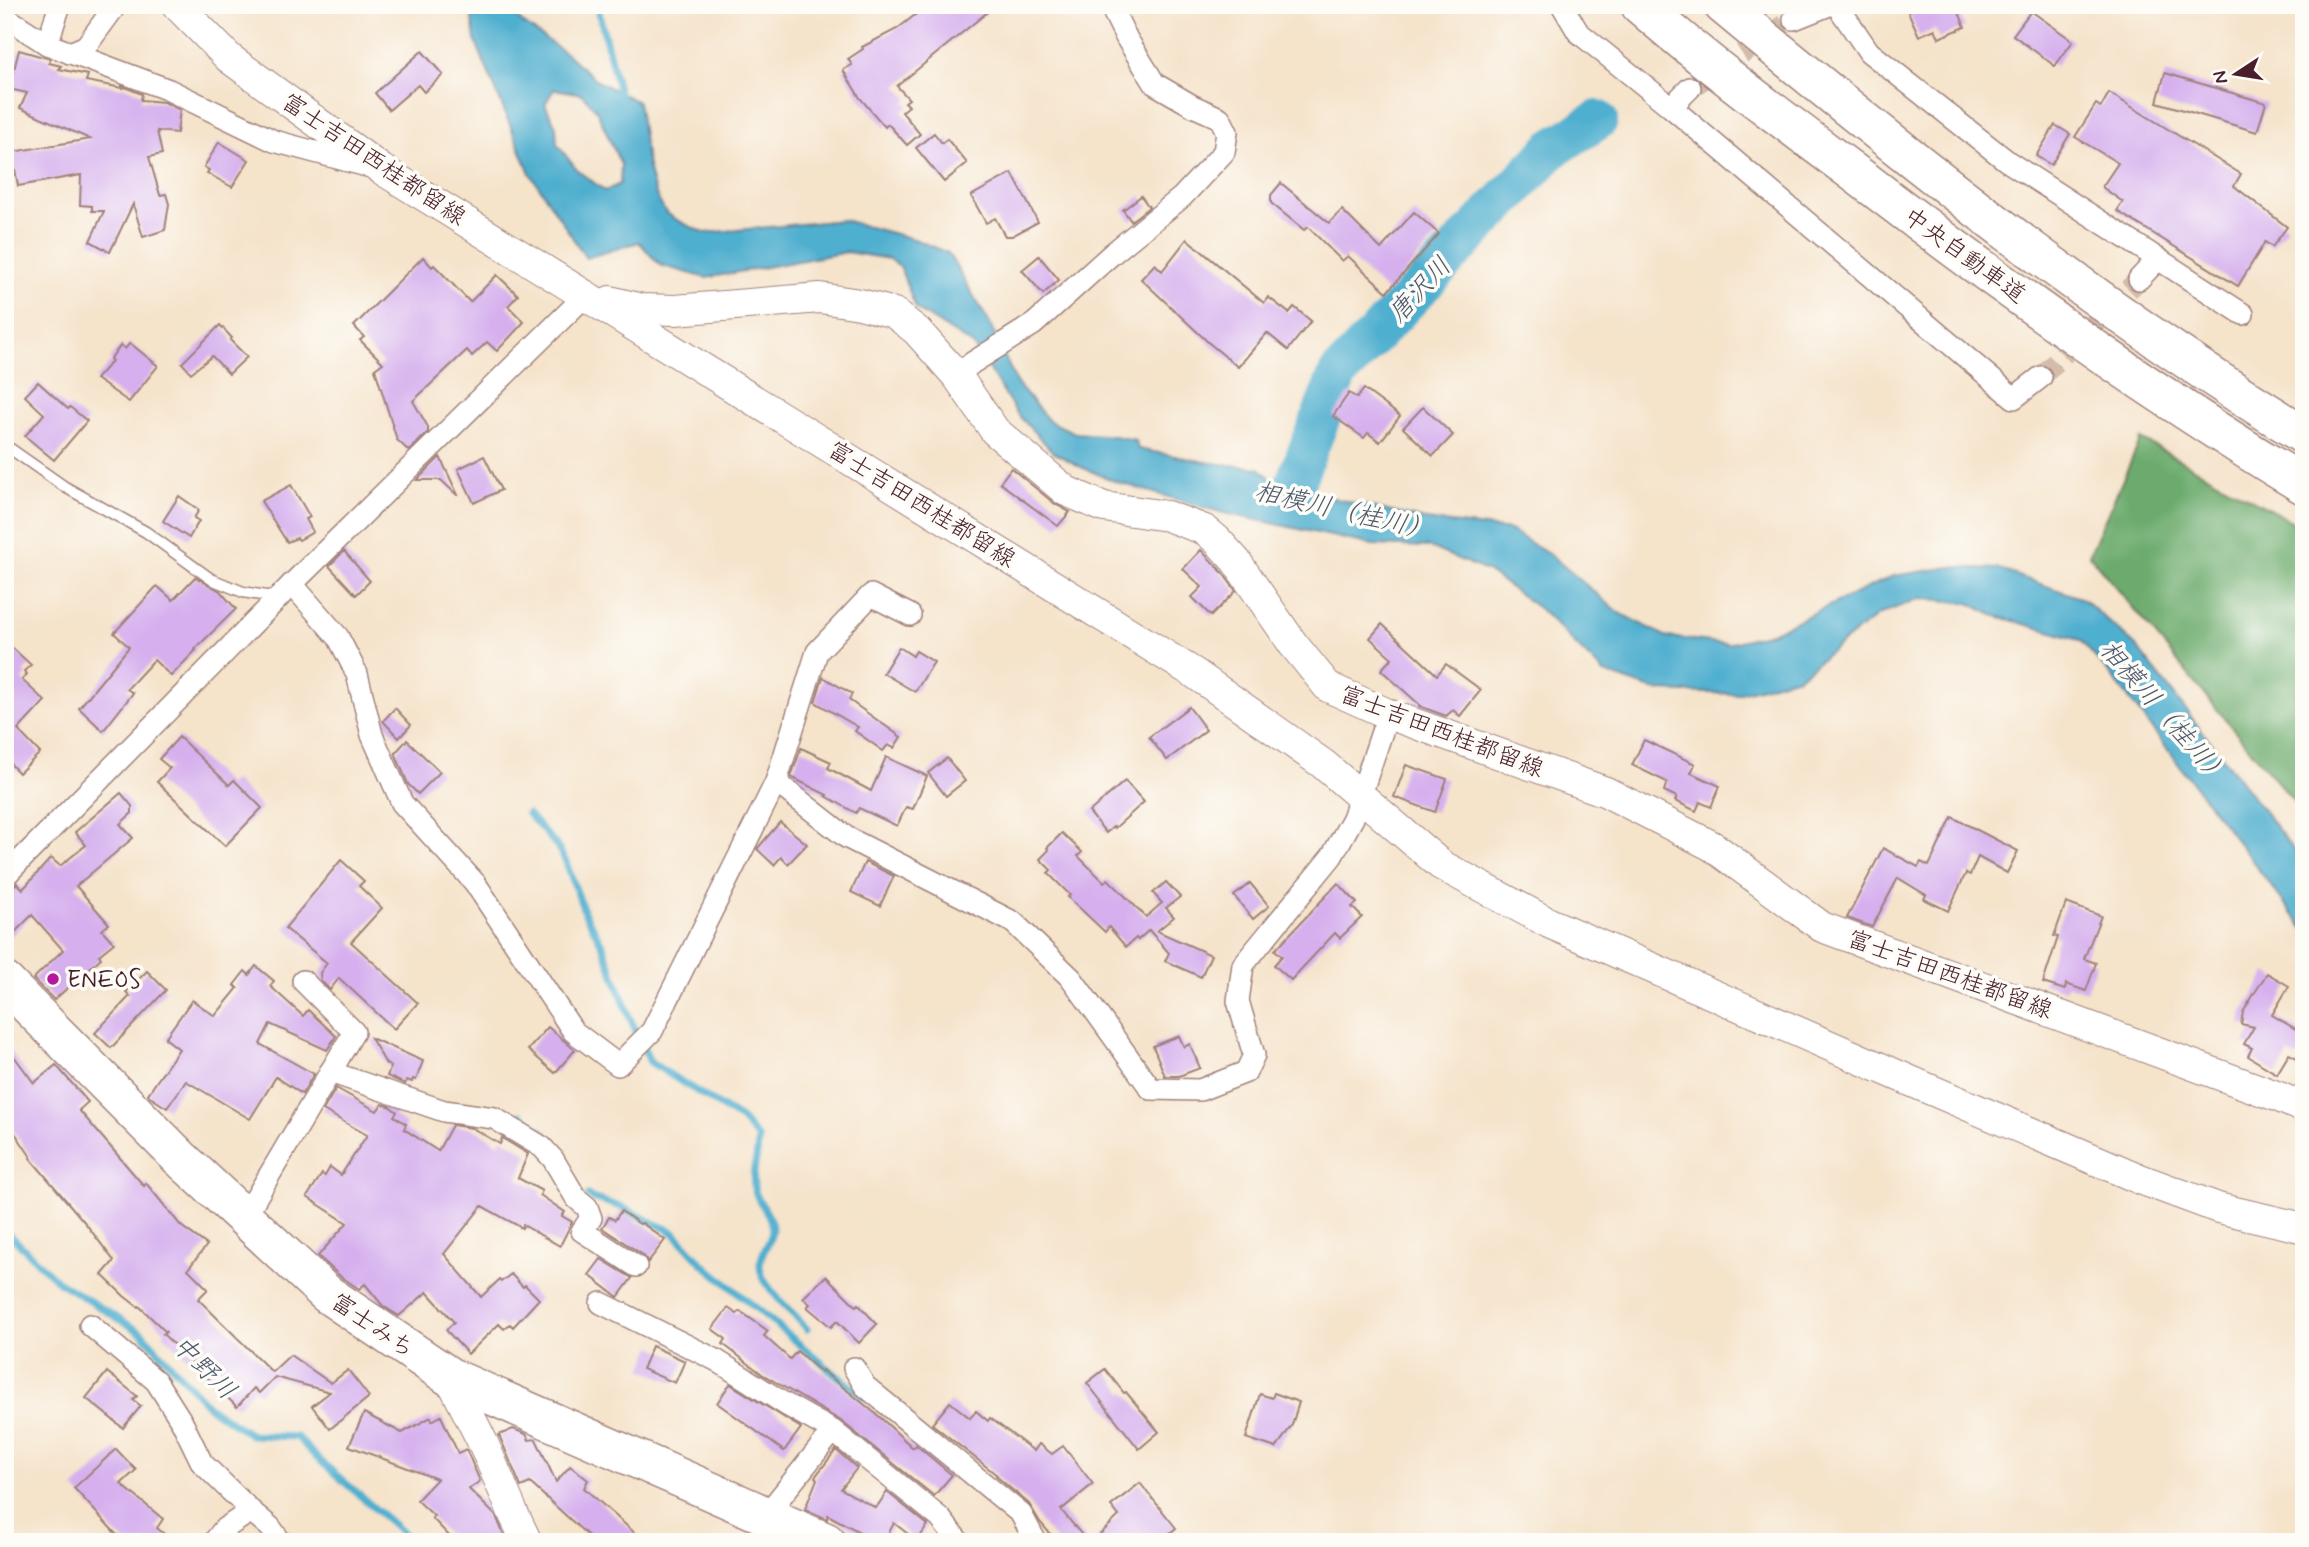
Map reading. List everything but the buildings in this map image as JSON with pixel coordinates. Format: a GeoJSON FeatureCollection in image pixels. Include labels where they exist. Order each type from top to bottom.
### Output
{"type":"FeatureCollection","features":[{"type":"Feature","properties":{"kind":"highway","name":"中央自動車道"},"geometry":{"type":"LineString","coordinates":[[1640,5],[1689,48],[1938,237],[2054,321],[2178,405],[2304,485]]}},
{"type":"Feature","properties":{"kind":"highway","name":"中央自動車道"},"geometry":{"type":"LineString","coordinates":[[1723,5],[1859,118],[1985,216],[2109,307],[2304,435]]}},
{"type":"Feature","properties":{"kind":"highway","name":"富士みち"},"geometry":{"type":"LineString","coordinates":[[5,982],[180,1158],[327,1294],[450,1377],[826,1542]]}},
{"type":"Feature","properties":{"kind":"main road","name":"富士吉田西桂都留線"},"geometry":{"type":"LineString","coordinates":[[177,5],[229,58],[381,169],[1194,673],[1323,764],[1441,865],[1549,923],[2140,1179],[2218,1208],[2304,1228]]}},
{"type":"Feature","properties":{"kind":"main road","name":"富士吉田西桂都留線"},"geometry":{"type":"LineString","coordinates":[[586,295],[642,309],[675,310],[820,298],[894,313],[965,370],[995,431],[1066,491],[1104,508],[1167,516],[1205,530],[1217,540],[1236,561],[1293,644],[1328,687],[1388,714],[1606,792],[1712,846],[1822,927],[2304,1108]]}},
{"type":"Feature","properties":{"kind":"main road"},"geometry":{"type":"LineString","coordinates":[[450,1377],[527,1542]]}},
{"type":"Feature","properties":{"kind":"street"},"geometry":{"type":"LineString","coordinates":[[47,44],[60,5]]}},
{"type":"Feature","properties":{"kind":"street"},"geometry":{"type":"LineString","coordinates":[[70,53],[86,46],[116,5]]}},
{"type":"Feature","properties":{"kind":"street"},"geometry":{"type":"LineString","coordinates":[[965,370],[1034,324],[1113,253],[1182,197],[1224,152],[1227,132],[1220,118],[1155,84],[1110,5]]}},
{"type":"Feature","properties":{"kind":"street"},"geometry":{"type":"LineString","coordinates":[[1562,5],[1578,32],[1671,107],[2014,398],[2041,377]]}},
{"type":"Feature","properties":{"kind":"street"},"geometry":{"type":"LineString","coordinates":[[1794,19],[1829,5]]}},
{"type":"Feature","properties":{"kind":"street"},"geometry":{"type":"LineString","coordinates":[[1837,5],[1869,51],[2007,161],[2243,314]]}},
{"type":"Feature","properties":{"kind":"street"},"geometry":{"type":"LineString","coordinates":[[5,17],[47,44],[169,90],[274,141],[381,169]]}},
{"type":"Feature","properties":{"kind":"street"},"geometry":{"type":"LineString","coordinates":[[1671,107],[1690,88]]}},
{"type":"Feature","properties":{"kind":"street"},"geometry":{"type":"LineString","coordinates":[[2139,279],[2158,259]]}},
{"type":"Feature","properties":{"kind":"street"},"geometry":{"type":"LineString","coordinates":[[5,876],[285,591],[586,295]]}},
{"type":"Feature","properties":{"kind":"street"},"geometry":{"type":"LineString","coordinates":[[285,591],[338,637],[357,674],[372,734],[401,803],[475,883],[573,1031],[618,1065],[652,1031],[776,782],[817,652],[871,595],[910,615]]}},
{"type":"Feature","properties":{"kind":"street"},"geometry":{"type":"LineString","coordinates":[[776,782],[846,837],[1013,922],[1072,979],[1151,1089],[1200,1090],[1247,1072],[1254,1055],[1238,1001],[1243,965],[1332,856],[1353,818],[1388,714]]}},
{"type":"Feature","properties":{"kind":"street"},"geometry":{"type":"LineString","coordinates":[[244,1217],[354,1032],[303,981]]}},
{"type":"Feature","properties":{"kind":"street"},"geometry":{"type":"LineString","coordinates":[[330,1072],[444,1111],[494,1118],[542,1147],[553,1159],[576,1198],[587,1207],[591,1218],[582,1231],[636,1266]]}},
{"type":"Feature","properties":{"kind":"street"},"geometry":{"type":"LineString","coordinates":[[601,1303],[716,1360],[833,1431],[940,1518],[958,1542]]}},
{"type":"Feature","properties":{"kind":"street"},"geometry":{"type":"LineString","coordinates":[[90,1325],[156,1381],[182,1422],[202,1463],[271,1527],[281,1542]]}},
{"type":"Feature","properties":{"kind":"street"},"geometry":{"type":"LineString","coordinates":[[854,1368],[865,1386],[1021,1514],[1036,1542]]}},
{"type":"Feature","properties":{"kind":"street"},"geometry":{"type":"LineString","coordinates":[[766,1516],[833,1431]]}},
{"type":"Feature","properties":{"kind":"street"},"geometry":{"type":"LineString","coordinates":[[214,1542],[224,1530],[251,1511]]}},
{"type":"Feature","properties":{"kind":"lane"},"geometry":{"type":"LineString","coordinates":[[5,445],[65,487],[146,532],[211,579],[243,592],[285,591]]}},
{"type":"Feature","properties":{"kind":"green space"},"geometry":{"type":"Polygon","coordinates":[[[2141,439],[2304,528],[2304,814],[2089,555],[2141,439]]]}},
{"type":"Feature","properties":{"kind":"water","name":"相模川（桂川）"},"geometry":{"type":"Polygon","coordinates":[[[470,5],[504,5],[597,81],[638,102],[653,186],[663,208],[676,220],[688,226],[705,233],[843,220],[914,239],[948,253],[989,322],[1017,384],[1049,421],[1075,433],[1135,440],[1138,449],[1211,463],[1259,468],[1278,485],[1425,520],[1510,530],[1553,557],[1619,613],[1667,637],[1728,644],[1771,633],[1893,576],[1951,567],[1998,569],[2083,599],[2136,646],[2304,863],[2304,929],[2110,674],[2080,640],[1993,615],[1969,603],[1920,598],[1878,615],[1798,677],[1737,694],[1658,691],[1604,673],[1540,609],[1487,571],[1429,547],[1373,545],[1220,512],[1117,482],[1053,452],[1018,415],[973,345],[916,309],[900,267],[889,259],[847,252],[706,278],[660,265],[639,242],[586,258],[530,173],[475,40],[470,5]],[[554,89],[545,104],[556,127],[557,144],[577,170],[605,191],[620,184],[621,165],[597,111],[582,94],[554,89]]]}},
{"type":"Feature","properties":{"kind":"waterway"},"geometry":{"type":"LineString","coordinates":[[597,5],[621,101]]}},
{"type":"Feature","properties":{"kind":"waterway","name":"唐沢川"},"geometry":{"type":"LineString","coordinates":[[1290,495],[1338,374],[1552,149],[1598,120]]}},
{"type":"Feature","properties":{"kind":"waterway"},"geometry":{"type":"LineString","coordinates":[[528,814],[556,845],[566,862],[585,914],[603,946],[650,1062],[741,1119],[758,1138],[754,1184],[757,1196],[770,1219],[772,1230],[760,1261],[761,1273],[771,1290],[807,1329]]}},
{"type":"Feature","properties":{"kind":"waterway"},"geometry":{"type":"LineString","coordinates":[[521,1115],[550,1140],[564,1159]]}},
{"type":"Feature","properties":{"kind":"waterway"},"geometry":{"type":"LineString","coordinates":[[588,1195],[621,1207],[673,1232],[702,1263],[863,1397]]}},
{"type":"Feature","properties":{"kind":"waterway","name":"中野川"},"geometry":{"type":"LineString","coordinates":[[5,1230],[57,1281],[142,1333],[209,1407],[251,1435],[297,1437],[413,1542]]}},
{"type":"Feature","properties":{"kind":"tunnel"},"geometry":{"type":"LineString","coordinates":[[1690,88],[1794,19]]}},
{"type":"Feature","properties":{"kind":"tunnel"},"geometry":{"type":"LineString","coordinates":[[2041,377],[2139,279]]}},
{"type":"Feature","properties":{"kind":"place","name":"ENEOS"},"geometry":{"type":"Point","coordinates":[53,979]}}]}
